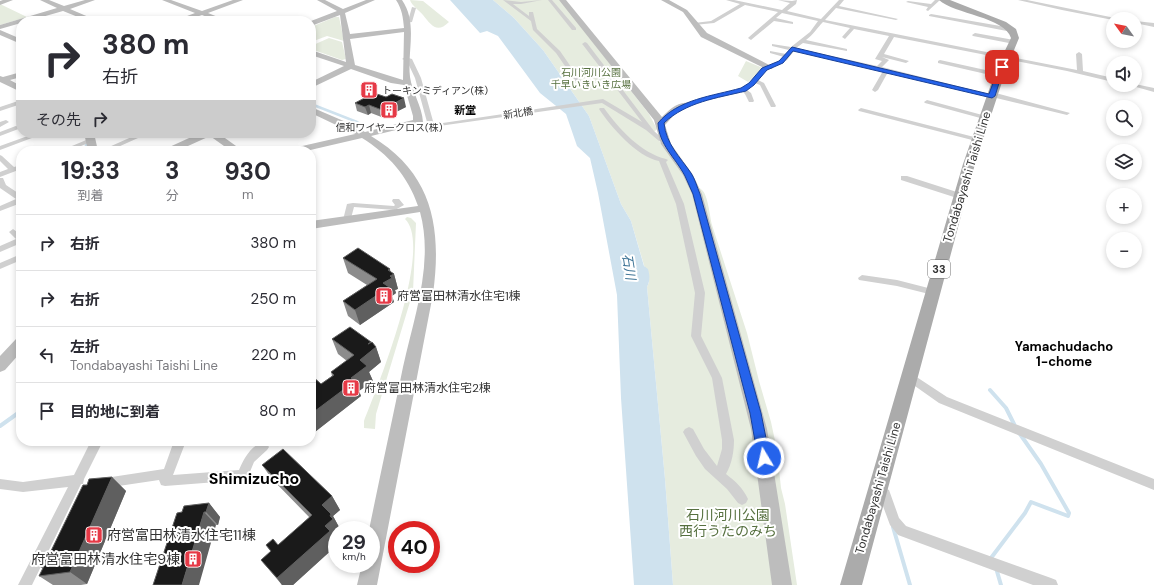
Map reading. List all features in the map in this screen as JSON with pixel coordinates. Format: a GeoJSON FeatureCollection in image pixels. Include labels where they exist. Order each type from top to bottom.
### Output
{"type":"FeatureCollection","features":[{"type":"Feature","properties":{"kind":"main road"},"geometry":{"type":"LineString","coordinates":[[934,6],[994,20],[1013,36]]}},
{"type":"Feature","properties":{"kind":"main road","name":"Tondabayashi Taishi Line"},"geometry":{"type":"LineString","coordinates":[[851,585],[976,139],[1013,36]]}},
{"type":"Feature","properties":{"kind":"street"},"geometry":{"type":"LineString","coordinates":[[0,3],[10,0]]}},
{"type":"Feature","properties":{"kind":"street"},"geometry":{"type":"LineString","coordinates":[[43,0],[82,16]]}},
{"type":"Feature","properties":{"kind":"street"},"geometry":{"type":"LineString","coordinates":[[36,16],[92,0]]}},
{"type":"Feature","properties":{"kind":"street"},"geometry":{"type":"LineString","coordinates":[[165,0],[210,16]]}},
{"type":"Feature","properties":{"kind":"street"},"geometry":{"type":"LineString","coordinates":[[193,16],[240,0]]}},
{"type":"Feature","properties":{"kind":"street"},"geometry":{"type":"LineString","coordinates":[[320,0],[342,12]]}},
{"type":"Feature","properties":{"kind":"street"},"geometry":{"type":"LineString","coordinates":[[316,22],[372,0]]}},
{"type":"Feature","properties":{"kind":"street"},"geometry":{"type":"LineString","coordinates":[[316,146],[418,122],[406,76],[406,26],[403,5],[399,0]]}},
{"type":"Feature","properties":{"kind":"street"},"geometry":{"type":"LineString","coordinates":[[505,1],[527,2],[540,0]]}},
{"type":"Feature","properties":{"kind":"street"},"geometry":{"type":"LineString","coordinates":[[550,0],[574,29]]}},
{"type":"Feature","properties":{"kind":"street"},"geometry":{"type":"LineString","coordinates":[[562,0],[661,123],[665,141],[694,185],[759,429],[782,585]]}},
{"type":"Feature","properties":{"kind":"street"},"geometry":{"type":"LineString","coordinates":[[664,0],[683,9],[704,35],[769,67]]}},
{"type":"Feature","properties":{"kind":"street"},"geometry":{"type":"LineString","coordinates":[[728,0],[853,28],[981,52],[1106,78]]}},
{"type":"Feature","properties":{"kind":"street"},"geometry":{"type":"LineString","coordinates":[[696,24],[712,22],[749,0]]}},
{"type":"Feature","properties":{"kind":"street"},"geometry":{"type":"LineString","coordinates":[[780,0],[794,1]]}},
{"type":"Feature","properties":{"kind":"street"},"geometry":{"type":"LineString","coordinates":[[661,123],[672,112],[685,105],[743,90],[755,81],[762,71],[781,62],[788,56],[792,49],[812,33],[822,20],[842,0]]}},
{"type":"Feature","properties":{"kind":"street"},"geometry":{"type":"LineString","coordinates":[[907,3],[934,6],[938,0]]}},
{"type":"Feature","properties":{"kind":"street"},"geometry":{"type":"LineString","coordinates":[[1020,0],[1032,1],[1062,9],[1106,17]]}},
{"type":"Feature","properties":{"kind":"street"},"geometry":{"type":"LineString","coordinates":[[505,1],[532,20]]}},
{"type":"Feature","properties":{"kind":"street"},"geometry":{"type":"LineString","coordinates":[[751,38],[794,1]]}},
{"type":"Feature","properties":{"kind":"street"},"geometry":{"type":"LineString","coordinates":[[1025,9],[1032,1]]}},
{"type":"Feature","properties":{"kind":"street"},"geometry":{"type":"LineString","coordinates":[[518,10],[520,6],[527,2]]}},
{"type":"Feature","properties":{"kind":"street"},"geometry":{"type":"LineString","coordinates":[[836,7],[896,19]]}},
{"type":"Feature","properties":{"kind":"street"},"geometry":{"type":"LineString","coordinates":[[346,37],[406,26],[412,19],[414,8]]}},
{"type":"Feature","properties":{"kind":"street"},"geometry":{"type":"LineString","coordinates":[[342,12],[351,66]]}},
{"type":"Feature","properties":{"kind":"street"},"geometry":{"type":"LineString","coordinates":[[531,13],[532,20],[539,34],[558,52],[578,81],[584,84]]}},
{"type":"Feature","properties":{"kind":"street"},"geometry":{"type":"LineString","coordinates":[[932,15],[1013,36]]}},
{"type":"Feature","properties":{"kind":"street"},"geometry":{"type":"LineString","coordinates":[[772,19],[791,23]]}},
{"type":"Feature","properties":{"kind":"street"},"geometry":{"type":"LineString","coordinates":[[0,27],[16,22]]}},
{"type":"Feature","properties":{"kind":"street"},"geometry":{"type":"LineString","coordinates":[[1142,23],[1154,25]]}},
{"type":"Feature","properties":{"kind":"street"},"geometry":{"type":"LineString","coordinates":[[578,24],[576,24],[579,34]]}},
{"type":"Feature","properties":{"kind":"street"},"geometry":{"type":"LineString","coordinates":[[845,37],[853,28]]}},
{"type":"Feature","properties":{"kind":"street"},"geometry":{"type":"LineString","coordinates":[[0,32],[16,40]]}},
{"type":"Feature","properties":{"kind":"street"},"geometry":{"type":"LineString","coordinates":[[878,68],[886,60],[878,59],[892,35]]}},
{"type":"Feature","properties":{"kind":"street"},"geometry":{"type":"LineString","coordinates":[[975,35],[1013,36]]}},
{"type":"Feature","properties":{"kind":"street"},"geometry":{"type":"LineString","coordinates":[[802,41],[846,50]]}},
{"type":"Feature","properties":{"kind":"street"},"geometry":{"type":"LineString","coordinates":[[585,44],[653,133],[659,139],[665,141]]}},
{"type":"Feature","properties":{"kind":"street"},"geometry":{"type":"LineString","coordinates":[[774,45],[1067,112]]}},
{"type":"Feature","properties":{"kind":"street"},"geometry":{"type":"LineString","coordinates":[[772,52],[788,56]]}},
{"type":"Feature","properties":{"kind":"street"},"geometry":{"type":"LineString","coordinates":[[978,58],[981,52]]}},
{"type":"Feature","properties":{"kind":"street"},"geometry":{"type":"LineString","coordinates":[[316,54],[394,81],[407,82]]}},
{"type":"Feature","properties":{"kind":"street"},"geometry":{"type":"LineString","coordinates":[[1079,54],[1080,72]]}},
{"type":"Feature","properties":{"kind":"street"},"geometry":{"type":"LineString","coordinates":[[881,55],[906,61]]}},
{"type":"Feature","properties":{"kind":"street"},"geometry":{"type":"LineString","coordinates":[[406,59],[409,59],[416,72],[419,71],[417,58]]}},
{"type":"Feature","properties":{"kind":"street"},"geometry":{"type":"LineString","coordinates":[[940,62],[999,75]]}},
{"type":"Feature","properties":{"kind":"street"},"geometry":{"type":"LineString","coordinates":[[316,83],[351,66]]}},
{"type":"Feature","properties":{"kind":"street"},"geometry":{"type":"LineString","coordinates":[[875,90],[886,70]]}},
{"type":"Feature","properties":{"kind":"street","name":"新北橋"},"geometry":{"type":"LineString","coordinates":[[416,72],[430,122],[434,126],[598,101],[608,103],[653,133]]}},
{"type":"Feature","properties":{"kind":"street"},"geometry":{"type":"LineString","coordinates":[[2,80],[16,76]]}},
{"type":"Feature","properties":{"kind":"street"},"geometry":{"type":"LineString","coordinates":[[2,80],[16,87]]}},
{"type":"Feature","properties":{"kind":"street"},"geometry":{"type":"LineString","coordinates":[[755,81],[762,84],[773,106]]}},
{"type":"Feature","properties":{"kind":"street"},"geometry":{"type":"LineString","coordinates":[[1142,87],[1154,90]]}},
{"type":"Feature","properties":{"kind":"street"},"geometry":{"type":"LineString","coordinates":[[743,90],[748,93],[751,101]]}},
{"type":"Feature","properties":{"kind":"street"},"geometry":{"type":"LineString","coordinates":[[927,102],[984,117]]}},
{"type":"Feature","properties":{"kind":"street"},"geometry":{"type":"LineString","coordinates":[[0,109],[16,104]]}},
{"type":"Feature","properties":{"kind":"street"},"geometry":{"type":"LineString","coordinates":[[602,109],[606,117],[643,151],[663,160],[680,204],[700,293],[696,336],[717,378],[728,449],[722,468],[718,474]]}},
{"type":"Feature","properties":{"kind":"street"},"geometry":{"type":"LineString","coordinates":[[861,110],[976,139]]}},
{"type":"Feature","properties":{"kind":"street"},"geometry":{"type":"LineString","coordinates":[[316,112],[346,124],[365,135],[379,145],[404,169],[419,192],[424,208],[431,250],[430,270],[380,521]]}},
{"type":"Feature","properties":{"kind":"street"},"geometry":{"type":"LineString","coordinates":[[0,134],[16,128]]}},
{"type":"Feature","properties":{"kind":"street"},"geometry":{"type":"LineString","coordinates":[[0,148],[28,138]]}},
{"type":"Feature","properties":{"kind":"street"},"geometry":{"type":"LineString","coordinates":[[115,146],[134,138]]}},
{"type":"Feature","properties":{"kind":"street"},"geometry":{"type":"LineString","coordinates":[[180,146],[197,138]]}},
{"type":"Feature","properties":{"kind":"street"},"geometry":{"type":"LineString","coordinates":[[219,138],[231,146]]}},
{"type":"Feature","properties":{"kind":"street"},"geometry":{"type":"LineString","coordinates":[[73,146],[89,139]]}},
{"type":"Feature","properties":{"kind":"street"},"geometry":{"type":"LineString","coordinates":[[0,157],[13,170]]}},
{"type":"Feature","properties":{"kind":"street"},"geometry":{"type":"LineString","coordinates":[[0,175],[16,169]]}},
{"type":"Feature","properties":{"kind":"street"},"geometry":{"type":"LineString","coordinates":[[904,178],[960,196]]}},
{"type":"Feature","properties":{"kind":"street"},"geometry":{"type":"LineString","coordinates":[[0,180],[3,186],[16,196]]}},
{"type":"Feature","properties":{"kind":"street"},"geometry":{"type":"LineString","coordinates":[[347,220],[350,206],[395,208],[400,204],[396,201]]}},
{"type":"Feature","properties":{"kind":"street"},"geometry":{"type":"LineString","coordinates":[[0,209],[16,202]]}},
{"type":"Feature","properties":{"kind":"street"},"geometry":{"type":"LineString","coordinates":[[316,224],[424,208]]}},
{"type":"Feature","properties":{"kind":"street"},"geometry":{"type":"LineString","coordinates":[[0,249],[16,241]]}},
{"type":"Feature","properties":{"kind":"street"},"geometry":{"type":"LineString","coordinates":[[0,266],[16,259]]}},
{"type":"Feature","properties":{"kind":"street"},"geometry":{"type":"LineString","coordinates":[[894,274],[897,283]]}},
{"type":"Feature","properties":{"kind":"street"},"geometry":{"type":"LineString","coordinates":[[862,278],[897,283],[933,292]]}},
{"type":"Feature","properties":{"kind":"street"},"geometry":{"type":"LineString","coordinates":[[2,361],[16,348]]}},
{"type":"Feature","properties":{"kind":"street"},"geometry":{"type":"LineString","coordinates":[[909,376],[943,400],[1154,485]]}},
{"type":"Feature","properties":{"kind":"street"},"geometry":{"type":"LineString","coordinates":[[689,432],[698,450],[718,474],[735,488],[742,499]]}},
{"type":"Feature","properties":{"kind":"street"},"geometry":{"type":"LineString","coordinates":[[25,585],[83,486],[95,446]]}},
{"type":"Feature","properties":{"kind":"street"},"geometry":{"type":"LineString","coordinates":[[178,446],[165,481],[243,475],[249,459],[263,447]]}},
{"type":"Feature","properties":{"kind":"street"},"geometry":{"type":"LineString","coordinates":[[0,484],[23,487],[83,486],[167,474]]}},
{"type":"Feature","properties":{"kind":"street"},"geometry":{"type":"LineString","coordinates":[[877,490],[885,494],[894,521],[902,531],[1051,585]]}},
{"type":"Feature","properties":{"kind":"street"},"geometry":{"type":"LineString","coordinates":[[367,585],[369,573]]}},
{"type":"Feature","properties":{"kind":"green space"},"geometry":{"type":"Polygon","coordinates":[[[410,0],[423,1],[449,22],[445,26],[438,28],[434,27],[410,0]]]}},
{"type":"Feature","properties":{"kind":"green space","name":"石川河川公園 西行うたのみち"},"geometry":{"type":"Polygon","coordinates":[[[493,0],[559,0],[562,2],[649,114],[657,129],[653,133],[694,185],[701,189],[704,193],[712,225],[747,333],[771,422],[777,450],[781,488],[785,504],[797,585],[673,585],[665,479],[647,287],[649,282],[631,221],[621,204],[589,116],[543,50],[514,18],[493,0]]]}},
{"type":"Feature","properties":{"kind":"green space"},"geometry":{"type":"Polygon","coordinates":[[[0,4],[25,16],[16,16],[16,20],[0,25],[0,4]]]}},
{"type":"Feature","properties":{"kind":"green space"},"geometry":{"type":"Polygon","coordinates":[[[335,17],[339,17],[344,41],[327,36],[316,40],[316,25],[335,17]]]}},
{"type":"Feature","properties":{"kind":"green space"},"geometry":{"type":"Polygon","coordinates":[[[329,38],[342,42],[346,59],[342,60],[316,51],[316,44],[329,38]]]}},
{"type":"Feature","properties":{"kind":"green space"},"geometry":{"type":"Polygon","coordinates":[[[746,61],[763,68],[748,82],[738,76],[746,61]]]}},
{"type":"Feature","properties":{"kind":"green space"},"geometry":{"type":"Polygon","coordinates":[[[407,217],[411,218],[416,223],[413,292],[376,414],[375,429],[364,428],[364,421],[391,349],[401,317],[408,286],[413,257],[412,234],[405,219],[407,217]]]}},
{"type":"Feature","properties":{"kind":"water","name":"石川"},"geometry":{"type":"Polygon","coordinates":[[[450,0],[493,0],[514,18],[543,50],[589,116],[621,204],[631,221],[644,266],[648,269],[649,274],[647,287],[665,479],[673,585],[634,585],[621,398],[617,295],[590,158],[577,146],[566,114],[540,93],[498,36],[487,31],[480,33],[450,0]]]}},
{"type":"Feature","properties":{"kind":"building"},"geometry":{"type":"Polygon","coordinates":[[[374,93],[386,97],[392,94],[404,98],[382,110],[369,105],[365,107],[355,103],[374,93]]]}},
{"type":"Feature","properties":{"kind":"building"},"geometry":{"type":"Polygon","coordinates":[[[358,248],[390,269],[388,270],[394,274],[390,276],[392,278],[383,283],[389,287],[355,310],[343,301],[377,279],[343,258],[358,248]]]}},
{"type":"Feature","properties":{"kind":"building"},"geometry":{"type":"Polygon","coordinates":[[[350,327],[371,342],[368,344],[372,342],[376,347],[360,360],[367,366],[351,378],[355,381],[316,410],[316,380],[321,384],[334,375],[331,372],[354,355],[332,339],[350,327]]]}},
{"type":"Feature","properties":{"kind":"building"},"geometry":{"type":"Polygon","coordinates":[[[283,449],[332,496],[322,505],[331,514],[330,516],[333,519],[328,521],[328,523],[325,526],[328,529],[328,533],[277,578],[261,560],[271,551],[266,545],[273,539],[278,545],[312,515],[262,465],[283,449]]]}},
{"type":"Feature","properties":{"kind":"building"},"geometry":{"type":"Polygon","coordinates":[[[112,477],[70,572],[39,576],[46,562],[35,563],[39,555],[50,553],[83,485],[87,485],[89,479],[112,477]]]}},
{"type":"Feature","properties":{"kind":"building"},"geometry":{"type":"Polygon","coordinates":[[[209,503],[206,512],[204,512],[182,585],[153,585],[177,513],[182,512],[184,506],[209,503]]]}},
{"type":"Feature","properties":{"kind":"waterway"},"geometry":{"type":"LineString","coordinates":[[316,106],[357,122],[372,130]]}},
{"type":"Feature","properties":{"kind":"waterway"},"geometry":{"type":"LineString","coordinates":[[990,390],[1006,408],[1015,426]]}},
{"type":"Feature","properties":{"kind":"waterway"},"geometry":{"type":"LineString","coordinates":[[0,426],[16,415]]}},
{"type":"Feature","properties":{"kind":"waterway"},"geometry":{"type":"LineString","coordinates":[[992,560],[991,558],[1025,513],[1031,502],[1068,516],[1069,513],[1041,464],[1020,434]]}},
{"type":"Feature","properties":{"kind":"waterway"},"geometry":{"type":"LineString","coordinates":[[893,527],[910,585]]}},
{"type":"Feature","properties":{"kind":"waterway"},"geometry":{"type":"LineString","coordinates":[[996,568],[1001,585]]}},
{"type":"Feature","properties":{"kind":"place","name":"トーキンミディアン(株)"},"geometry":{"type":"Point","coordinates":[369,90]}},
{"type":"Feature","properties":{"kind":"place","name":"信和ワイヤークロス(株)"},"geometry":{"type":"Point","coordinates":[389,110]}},
{"type":"Feature","properties":{"kind":"place","name":"府営富田林清水住宅1棟"},"geometry":{"type":"Point","coordinates":[384,296]}},
{"type":"Feature","properties":{"kind":"place","name":"府営富田林清水住宅2棟"},"geometry":{"type":"Point","coordinates":[351,388]}},
{"type":"Feature","properties":{"kind":"place","name":"府営富田林清水住宅11棟"},"geometry":{"type":"Point","coordinates":[94,535]}},
{"type":"Feature","properties":{"kind":"place","name":"府営富田林清水住宅9棟"},"geometry":{"type":"Point","coordinates":[193,559]}},
{"type":"Feature","properties":{"kind":"district","name":"新堂"},"geometry":{"type":"Point","coordinates":[465,110]}},
{"type":"Feature","properties":{"kind":"district","name":"Yamachudacho 1-chome"},"geometry":{"type":"Point","coordinates":[1064,354]}},
{"type":"Feature","properties":{"kind":"district","name":"Shimizucho"},"geometry":{"type":"Point","coordinates":[254,478]}},
{"type":"Feature","properties":{"kind":"route"},"geometry":{"type":"LineString","coordinates":[[764,458],[755,413],[697,194],[688,175],[666,144],[661,123],[672,112],[685,105],[744,89],[752,84],[764,69],[785,59],[792,49],[992,96],[1002,67]]}},
{"type":"Feature","properties":{"kind":"park label","name":"石川河川公園 千早いきいき広場"},"geometry":{"type":"Point","coordinates":[591,78]}}]}
